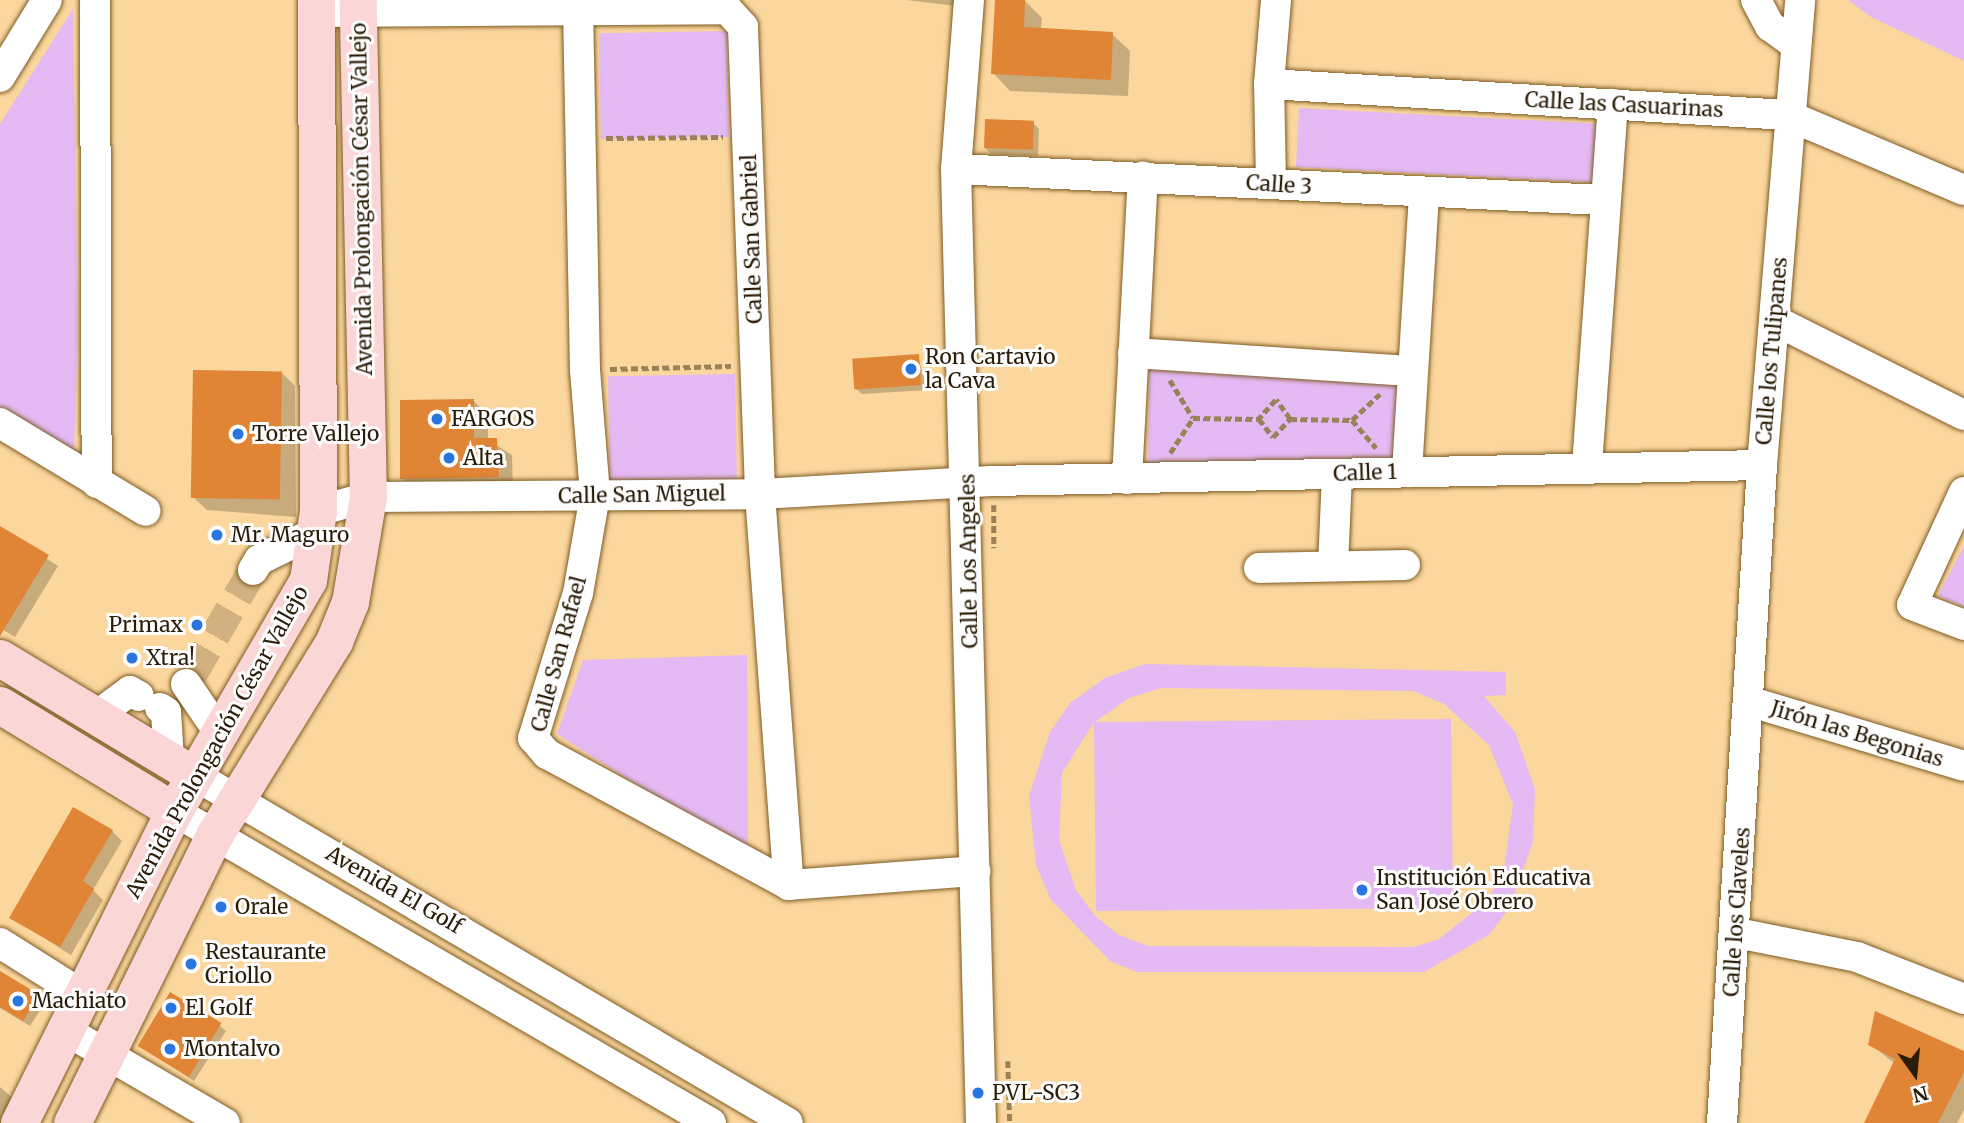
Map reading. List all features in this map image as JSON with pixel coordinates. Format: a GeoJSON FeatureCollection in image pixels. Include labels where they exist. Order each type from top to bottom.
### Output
{"type":"FeatureCollection","features":[{"type":"Feature","properties":{"kind":"main road","name":"Avenida Prolongación César Vallejo"},"geometry":{"type":"LineString","coordinates":[[19,1123],[174,810],[182,768],[220,734],[291,617],[308,580],[317,522],[316,6]]}},
{"type":"Feature","properties":{"kind":"main road","name":"Avenida Prolongación César Vallejo"},"geometry":{"type":"LineString","coordinates":[[72,1123],[235,797],[334,641],[358,568],[368,497],[358,6]]}},
{"type":"Feature","properties":{"kind":"main road","name":"Avenida El Golf"},"geometry":{"type":"LineString","coordinates":[[0,658],[182,768]]}},
{"type":"Feature","properties":{"kind":"main road","name":"Avenida El Golf"},"geometry":{"type":"LineString","coordinates":[[0,705],[174,810]]}},
{"type":"Feature","properties":{"kind":"street"},"geometry":{"type":"LineString","coordinates":[[0,77],[47,0]]}},
{"type":"Feature","properties":{"kind":"street"},"geometry":{"type":"LineString","coordinates":[[95,0],[97,483]]}},
{"type":"Feature","properties":{"kind":"street","name":"Calle Los Angeles"},"geometry":{"type":"LineString","coordinates":[[969,0],[956,169],[968,483],[981,1123]]}},
{"type":"Feature","properties":{"kind":"street"},"geometry":{"type":"LineString","coordinates":[[1271,184],[1269,84],[1276,0]]}},
{"type":"Feature","properties":{"kind":"street"},"geometry":{"type":"LineString","coordinates":[[1756,0],[1770,26],[1793,43]]}},
{"type":"Feature","properties":{"kind":"street","name":"Calle los Tulipanes"},"geometry":{"type":"LineString","coordinates":[[1751,702],[1762,465],[1778,322],[1787,115],[1793,43],[1800,0]]}},
{"type":"Feature","properties":{"kind":"street","name":"Calle San Gabriel"},"geometry":{"type":"LineString","coordinates":[[316,6],[727,9],[743,27],[760,494],[789,885]]}},
{"type":"Feature","properties":{"kind":"street","name":"Calle San Rafael"},"geometry":{"type":"LineString","coordinates":[[578,6],[578,138],[585,370],[595,495],[578,593],[533,738],[547,754],[789,885]]}},
{"type":"Feature","properties":{"kind":"street","name":"Calle las Casuarinas"},"geometry":{"type":"LineString","coordinates":[[1269,84],[1787,115],[1964,190]]}},
{"type":"Feature","properties":{"kind":"street"},"geometry":{"type":"LineString","coordinates":[[1587,466],[1602,200],[1613,104]]}},
{"type":"Feature","properties":{"kind":"street","name":"Calle 3"},"geometry":{"type":"LineString","coordinates":[[956,169],[1143,176],[1423,194],[1602,200]]}},
{"type":"Feature","properties":{"kind":"street"},"geometry":{"type":"LineString","coordinates":[[1127,479],[1143,176]]}},
{"type":"Feature","properties":{"kind":"street"},"geometry":{"type":"LineString","coordinates":[[1396,465],[1401,377],[1423,194]]}},
{"type":"Feature","properties":{"kind":"street"},"geometry":{"type":"LineString","coordinates":[[1778,322],[1964,415]]}},
{"type":"Feature","properties":{"kind":"street"},"geometry":{"type":"LineString","coordinates":[[1133,352],[1401,377]]}},
{"type":"Feature","properties":{"kind":"street"},"geometry":{"type":"LineString","coordinates":[[0,423],[146,511]]}},
{"type":"Feature","properties":{"kind":"street","name":"Calle 1"},"geometry":{"type":"LineString","coordinates":[[968,483],[1337,474],[1396,465],[1762,465]]}},
{"type":"Feature","properties":{"kind":"street"},"geometry":{"type":"LineString","coordinates":[[1333,566],[1337,474]]}},
{"type":"Feature","properties":{"kind":"street","name":"Calle San Miguel"},"geometry":{"type":"LineString","coordinates":[[253,570],[259,560],[317,522],[368,497],[760,494],[968,483]]}},
{"type":"Feature","properties":{"kind":"street"},"geometry":{"type":"LineString","coordinates":[[1964,492],[1912,605],[1964,625]]}},
{"type":"Feature","properties":{"kind":"street"},"geometry":{"type":"LineString","coordinates":[[1259,568],[1405,565]]}},
{"type":"Feature","properties":{"kind":"street"},"geometry":{"type":"LineString","coordinates":[[155,706],[189,679],[220,734]]}},
{"type":"Feature","properties":{"kind":"street"},"geometry":{"type":"LineString","coordinates":[[96,716],[130,691],[155,706],[182,768]]}},
{"type":"Feature","properties":{"kind":"street","name":"Jirón las Begonias"},"geometry":{"type":"LineString","coordinates":[[1751,702],[1964,766]]}},
{"type":"Feature","properties":{"kind":"street","name":"Calle los Claveles"},"geometry":{"type":"LineString","coordinates":[[1722,1123],[1751,702]]}},
{"type":"Feature","properties":{"kind":"street","name":"Avenida El Golf"},"geometry":{"type":"LineString","coordinates":[[182,768],[788,1123]]}},
{"type":"Feature","properties":{"kind":"street","name":"Avenida El Golf"},"geometry":{"type":"LineString","coordinates":[[174,810],[711,1123]]}},
{"type":"Feature","properties":{"kind":"street"},"geometry":{"type":"LineString","coordinates":[[789,885],[975,871]]}},
{"type":"Feature","properties":{"kind":"street"},"geometry":{"type":"LineString","coordinates":[[1737,933],[1857,957],[1964,999]]}},
{"type":"Feature","properties":{"kind":"street"},"geometry":{"type":"LineString","coordinates":[[0,943],[81,994]]}},
{"type":"Feature","properties":{"kind":"street"},"geometry":{"type":"LineString","coordinates":[[65,1030],[225,1123]]}},
{"type":"Feature","properties":{"kind":"street"},"geometry":{"type":"LineString","coordinates":[[673,1101],[691,1065]]}},
{"type":"Feature","properties":{"kind":"path"},"geometry":{"type":"LineString","coordinates":[[578,138],[748,137]]}},
{"type":"Feature","properties":{"kind":"path"},"geometry":{"type":"LineString","coordinates":[[585,370],[756,365]]}},
{"type":"Feature","properties":{"kind":"path"},"geometry":{"type":"LineString","coordinates":[[1179,373],[1165,372],[1193,418]]}},
{"type":"Feature","properties":{"kind":"path"},"geometry":{"type":"LineString","coordinates":[[1259,419],[1273,437],[1290,419],[1352,420],[1401,377]]}},
{"type":"Feature","properties":{"kind":"path"},"geometry":{"type":"LineString","coordinates":[[1193,418],[1259,419],[1276,400],[1290,419]]}},
{"type":"Feature","properties":{"kind":"path"},"geometry":{"type":"LineString","coordinates":[[1163,464],[1193,418]]}},
{"type":"Feature","properties":{"kind":"path"},"geometry":{"type":"LineString","coordinates":[[1352,420],[1396,465]]}},
{"type":"Feature","properties":{"kind":"shaded area"},"geometry":{"type":"Polygon","coordinates":[[[1848,0],[1964,0],[1964,61],[1871,17],[1848,0]]]}},
{"type":"Feature","properties":{"kind":"shaded area"},"geometry":{"type":"Polygon","coordinates":[[[73,9],[78,330],[74,452],[0,409],[0,124],[73,9]]]}},
{"type":"Feature","properties":{"kind":"shaded area"},"geometry":{"type":"Polygon","coordinates":[[[727,31],[729,137],[601,139],[599,33],[727,31]]]}},
{"type":"Feature","properties":{"kind":"shaded area"},"geometry":{"type":"Polygon","coordinates":[[[1299,108],[1603,124],[1599,183],[1296,167],[1299,108]]]}},
{"type":"Feature","properties":{"kind":"shaded area"},"geometry":{"type":"Polygon","coordinates":[[[1149,369],[1402,383],[1398,463],[1148,468],[1149,369]]]}},
{"type":"Feature","properties":{"kind":"shaded area"},"geometry":{"type":"Polygon","coordinates":[[[735,374],[737,481],[610,483],[608,376],[735,374]]]}},
{"type":"Feature","properties":{"kind":"shaded area"},"geometry":{"type":"Polygon","coordinates":[[[1964,546],[1964,607],[1938,596],[1964,546]]]}},
{"type":"Feature","properties":{"kind":"shaded area"},"geometry":{"type":"Polygon","coordinates":[[[747,655],[748,856],[557,734],[583,660],[747,655]]]}},
{"type":"Feature","properties":{"kind":"shaded area"},"geometry":{"type":"Polygon","coordinates":[[[1145,664],[1506,672],[1506,695],[1484,696],[1515,732],[1535,789],[1533,842],[1509,908],[1489,935],[1424,972],[1137,972],[1110,961],[1051,900],[1036,865],[1029,796],[1050,732],[1070,703],[1105,678],[1145,664]],[[1161,688],[1129,698],[1095,722],[1451,719],[1453,908],[1096,911],[1094,722],[1062,773],[1059,840],[1076,890],[1095,916],[1119,935],[1148,946],[1414,947],[1439,939],[1487,901],[1504,870],[1513,804],[1489,745],[1444,704],[1413,691],[1161,688]]]}},
{"type":"Feature","properties":{"kind":"building"},"geometry":{"type":"Polygon","coordinates":[[[995,0],[1025,0],[1024,27],[1113,32],[1111,80],[991,74],[995,0]]]}},
{"type":"Feature","properties":{"kind":"building"},"geometry":{"type":"Polygon","coordinates":[[[985,119],[1034,121],[1033,150],[984,148],[985,119]]]}},
{"type":"Feature","properties":{"kind":"building"},"geometry":{"type":"Polygon","coordinates":[[[919,354],[921,385],[854,390],[852,359],[919,354]]]}},
{"type":"Feature","properties":{"kind":"building","name":"Torre Vallejo"},"geometry":{"type":"Polygon","coordinates":[[[193,370],[282,372],[280,500],[191,498],[193,370]]]}},
{"type":"Feature","properties":{"kind":"building"},"geometry":{"type":"Polygon","coordinates":[[[474,399],[474,438],[497,438],[499,477],[400,479],[400,400],[474,399]]]}},
{"type":"Feature","properties":{"kind":"building"},"geometry":{"type":"Polygon","coordinates":[[[0,526],[49,555],[0,636],[0,526]]]}},
{"type":"Feature","properties":{"kind":"building"},"geometry":{"type":"Polygon","coordinates":[[[73,807],[113,830],[83,881],[94,889],[60,947],[9,918],[73,807]]]}},
{"type":"Feature","properties":{"kind":"building","name":"Machiato"},"geometry":{"type":"Polygon","coordinates":[[[0,971],[40,995],[23,1021],[0,1007],[0,971]]]}},
{"type":"Feature","properties":{"kind":"building"},"geometry":{"type":"Polygon","coordinates":[[[170,992],[221,1023],[189,1077],[138,1046],[170,992]]]}},
{"type":"Feature","properties":{"kind":"building"},"geometry":{"type":"Polygon","coordinates":[[[1875,1011],[1964,1051],[1964,1072],[1938,1123],[1864,1123],[1895,1059],[1868,1045],[1875,1011]]]}},
{"type":"Feature","properties":{"kind":"tunnel"},"geometry":{"type":"LineString","coordinates":[[192,675],[253,570]]}},
{"type":"Feature","properties":{"kind":"place","name":"Ron Cartavio la Cava"},"geometry":{"type":"Point","coordinates":[911,369]}},
{"type":"Feature","properties":{"kind":"place","name":"FARGOS"},"geometry":{"type":"Point","coordinates":[437,419]}},
{"type":"Feature","properties":{"kind":"place","name":"Torre Vallejo"},"geometry":{"type":"Point","coordinates":[238,434]}},
{"type":"Feature","properties":{"kind":"place","name":"Alta"},"geometry":{"type":"Point","coordinates":[449,458]}},
{"type":"Feature","properties":{"kind":"place","name":"Mr. Maguro"},"geometry":{"type":"Point","coordinates":[217,535]}},
{"type":"Feature","properties":{"kind":"place","name":"Primax"},"geometry":{"type":"Point","coordinates":[197,625]}},
{"type":"Feature","properties":{"kind":"place","name":"Xtra!"},"geometry":{"type":"Point","coordinates":[132,658]}},
{"type":"Feature","properties":{"kind":"place","name":"Institución Educativa San José Obrero"},"geometry":{"type":"Point","coordinates":[1362,890]}},
{"type":"Feature","properties":{"kind":"place","name":"Orale"},"geometry":{"type":"Point","coordinates":[221,907]}},
{"type":"Feature","properties":{"kind":"place","name":"Restaurante Criollo"},"geometry":{"type":"Point","coordinates":[191,964]}},
{"type":"Feature","properties":{"kind":"place","name":"Machiato"},"geometry":{"type":"Point","coordinates":[18,1001]}},
{"type":"Feature","properties":{"kind":"place","name":"El Golf"},"geometry":{"type":"Point","coordinates":[171,1008]}},
{"type":"Feature","properties":{"kind":"place","name":"Montalvo"},"geometry":{"type":"Point","coordinates":[170,1049]}},
{"type":"Feature","properties":{"kind":"place","name":"PVL-SC3"},"geometry":{"type":"Point","coordinates":[978,1093]}}]}
